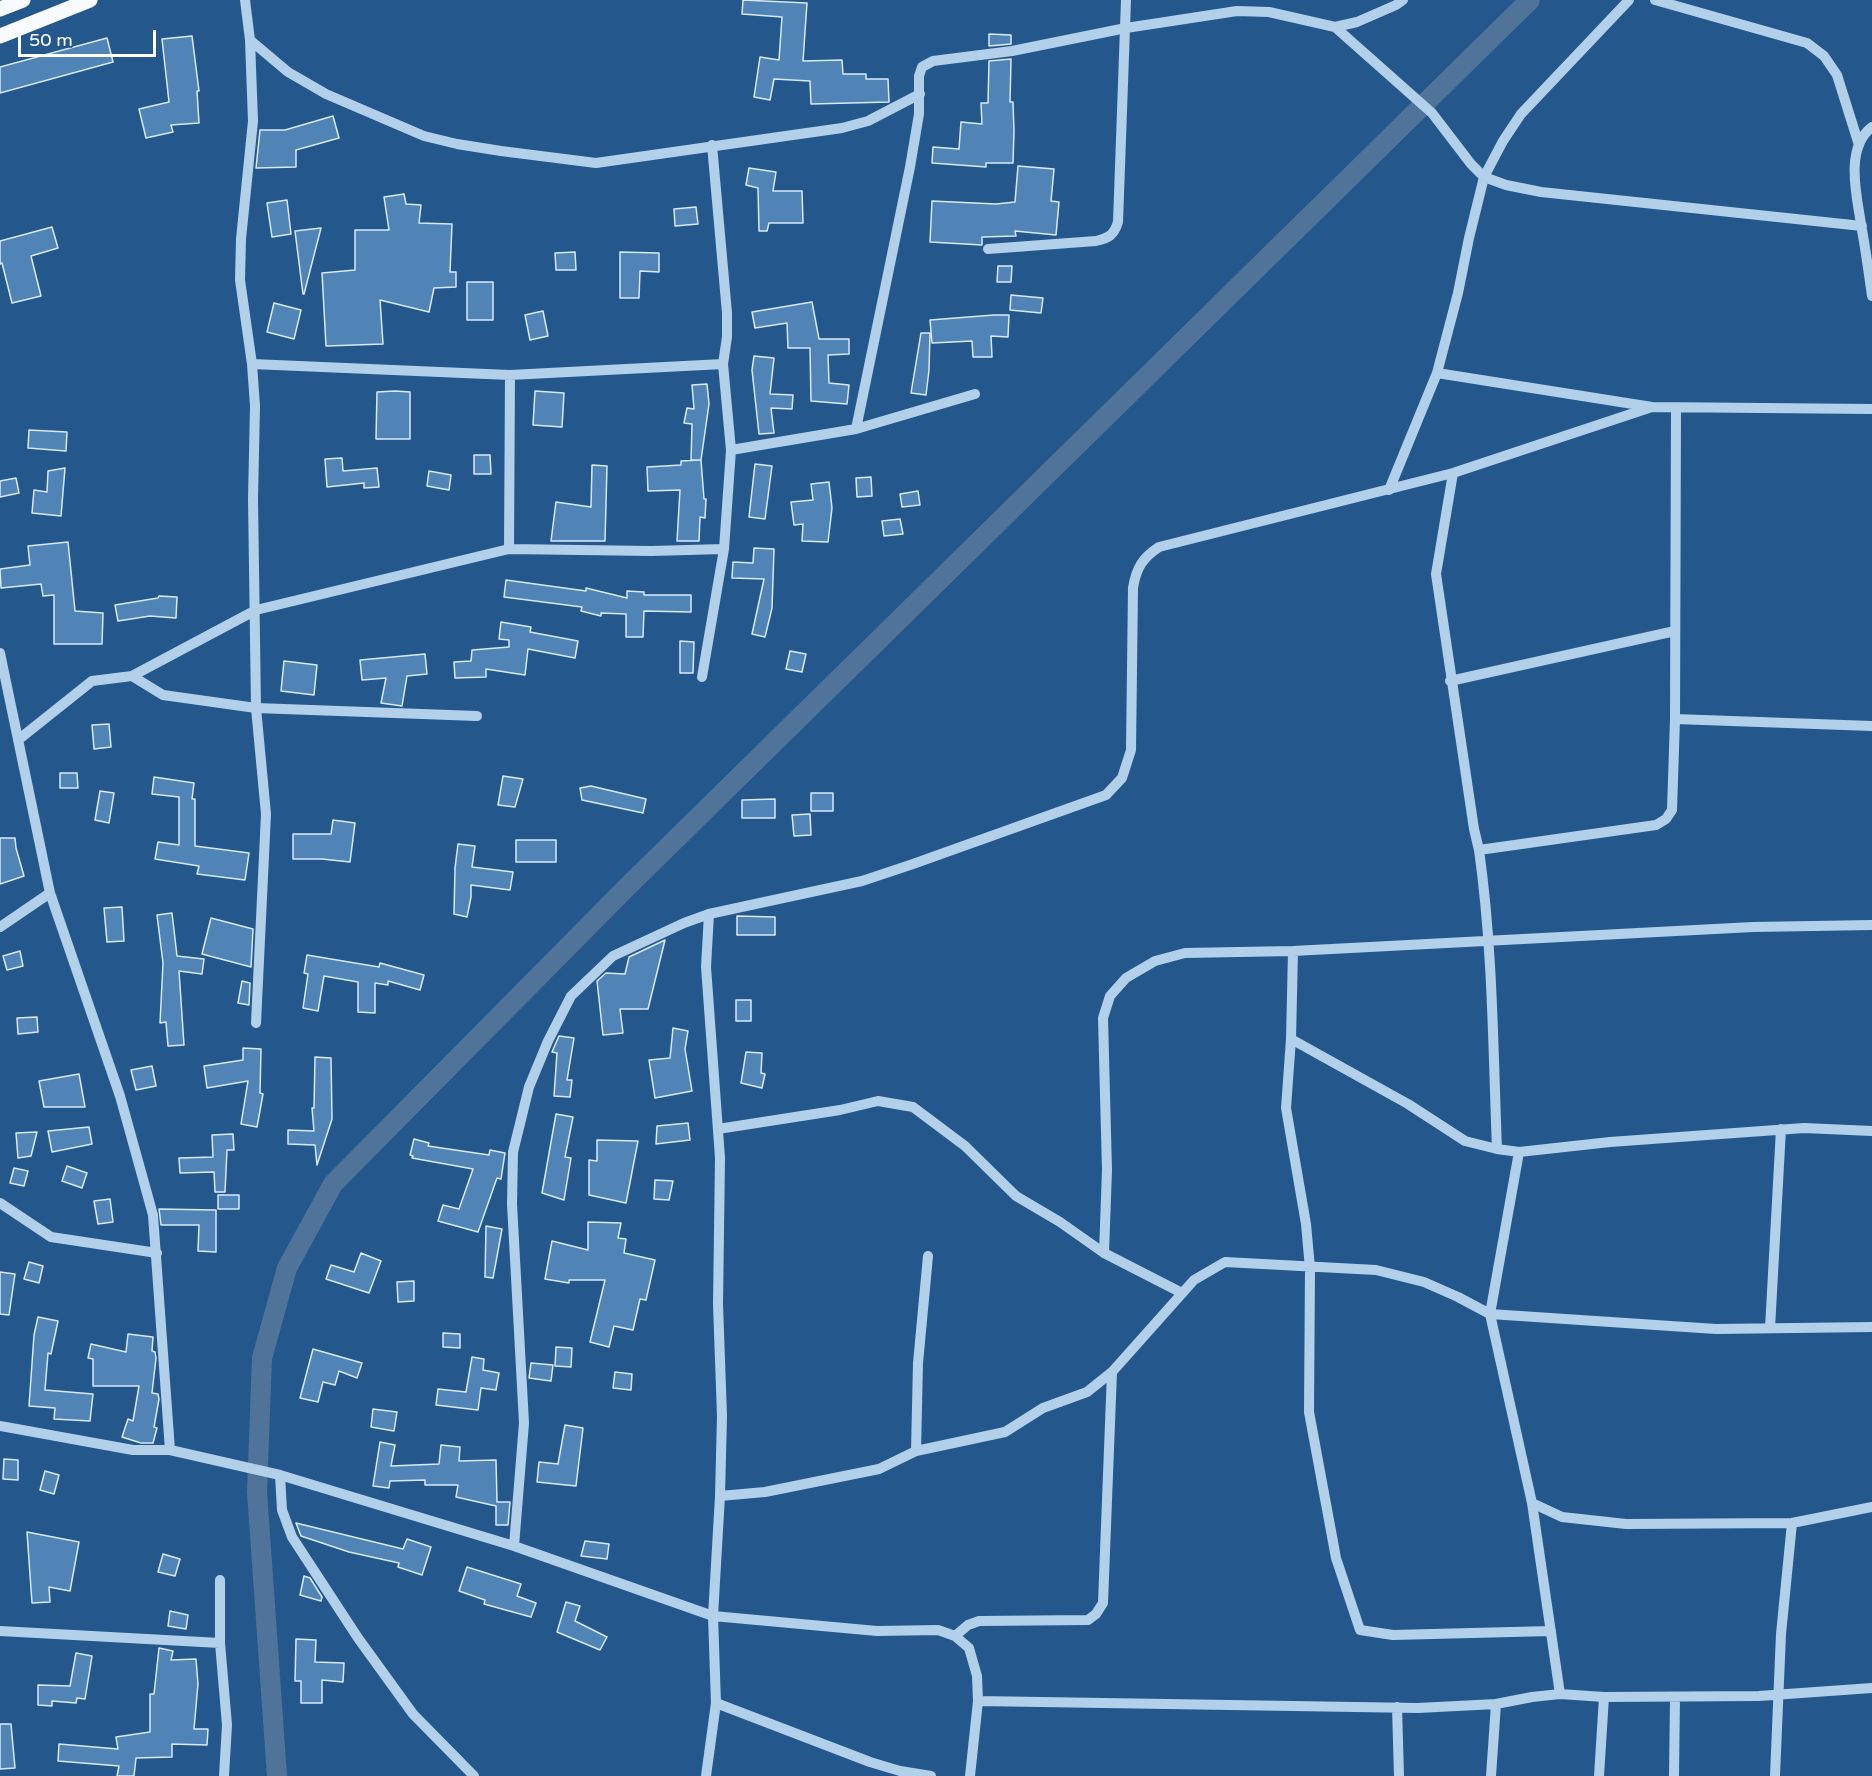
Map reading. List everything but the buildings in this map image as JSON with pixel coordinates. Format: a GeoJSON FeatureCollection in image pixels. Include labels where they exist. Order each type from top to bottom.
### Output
{"type":"FeatureCollection","features":[{"type":"Feature","properties":{"kind":"main road"},"geometry":{"type":"LineString","coordinates":[[0,9],[23,0]]}},
{"type":"Feature","properties":{"kind":"main road"},"geometry":{"type":"LineString","coordinates":[[0,36],[90,0]]}},
{"type":"Feature","properties":{"kind":"street"},"geometry":{"type":"LineString","coordinates":[[245,0],[250,40],[254,121],[241,239],[240,280],[252,364],[255,406],[253,499],[256,708],[266,814],[255,1023]]}},
{"type":"Feature","properties":{"kind":"street"},"geometry":{"type":"LineString","coordinates":[[988,249],[1096,241],[1107,239],[1114,234],[1118,222],[1126,0]]}},
{"type":"Feature","properties":{"kind":"street"},"geometry":{"type":"LineString","coordinates":[[856,429],[910,167],[919,114],[919,76],[922,67],[933,61],[1012,51],[1126,27],[1237,11],[1269,12],[1335,27],[1357,22],[1403,0]]}},
{"type":"Feature","properties":{"kind":"street"},"geometry":{"type":"LineString","coordinates":[[1389,490],[1437,373],[1484,177],[1503,141],[1521,114],[1629,0]]}},
{"type":"Feature","properties":{"kind":"street"},"geometry":{"type":"LineString","coordinates":[[1655,0],[1807,43],[1824,56],[1837,75],[1859,145]]}},
{"type":"Feature","properties":{"kind":"street"},"geometry":{"type":"LineString","coordinates":[[1335,27],[1432,113],[1471,164],[1484,177],[1506,185],[1541,192],[1862,226]]}},
{"type":"Feature","properties":{"kind":"street"},"geometry":{"type":"LineString","coordinates":[[250,40],[288,72],[326,94],[424,136],[458,144],[596,163],[842,128],[868,121],[920,94]]}},
{"type":"Feature","properties":{"kind":"street"},"geometry":{"type":"LineString","coordinates":[[1872,127],[1859,145],[1855,163],[1856,193],[1872,296]]}},
{"type":"Feature","properties":{"kind":"street"},"geometry":{"type":"LineString","coordinates":[[702,677],[724,549],[731,450],[723,364],[727,338],[727,313],[712,145]]}},
{"type":"Feature","properties":{"kind":"street"},"geometry":{"type":"LineString","coordinates":[[252,364],[510,375],[723,364]]}},
{"type":"Feature","properties":{"kind":"street"},"geometry":{"type":"LineString","coordinates":[[1437,373],[1652,407],[1872,409]]}},
{"type":"Feature","properties":{"kind":"street"},"geometry":{"type":"LineString","coordinates":[[509,549],[510,375]]}},
{"type":"Feature","properties":{"kind":"street"},"geometry":{"type":"LineString","coordinates":[[731,450],[856,429],[975,394]]}},
{"type":"Feature","properties":{"kind":"street"},"geometry":{"type":"LineString","coordinates":[[514,1546],[524,1423],[512,1204],[513,1152],[529,1087],[548,1041],[571,996],[613,956],[684,923],[709,914],[862,880],[1106,795],[1122,778],[1131,750],[1135,570],[1148,554],[1159,547],[1453,473],[1652,407]]}},
{"type":"Feature","properties":{"kind":"street"},"geometry":{"type":"LineString","coordinates":[[1479,850],[1656,825],[1666,819],[1672,810],[1675,719],[1676,408]]}},
{"type":"Feature","properties":{"kind":"street"},"geometry":{"type":"LineString","coordinates":[[1453,473],[1436,574],[1450,681],[1486,898],[1497,1149]]}},
{"type":"Feature","properties":{"kind":"street"},"geometry":{"type":"LineString","coordinates":[[18,740],[92,681],[132,676],[256,610],[509,549],[651,551],[724,549]]}},
{"type":"Feature","properties":{"kind":"street"},"geometry":{"type":"LineString","coordinates":[[1450,681],[1675,631]]}},
{"type":"Feature","properties":{"kind":"street"},"geometry":{"type":"LineString","coordinates":[[0,653],[50,893],[120,1096],[153,1215],[170,1450]]}},
{"type":"Feature","properties":{"kind":"street"},"geometry":{"type":"LineString","coordinates":[[132,676],[163,695],[256,708],[477,716]]}},
{"type":"Feature","properties":{"kind":"street"},"geometry":{"type":"LineString","coordinates":[[1675,719],[1872,726]]}},
{"type":"Feature","properties":{"kind":"street"},"geometry":{"type":"LineString","coordinates":[[0,927],[50,893]]}},
{"type":"Feature","properties":{"kind":"street"},"geometry":{"type":"LineString","coordinates":[[706,1776],[716,1703],[713,1616],[722,1416],[718,1304],[720,1158],[706,967],[709,914]]}},
{"type":"Feature","properties":{"kind":"street"},"geometry":{"type":"LineString","coordinates":[[1104,1253],[1107,1170],[1104,1018],[1110,996],[1126,978],[1155,961],[1185,953],[1293,951],[1753,927],[1872,925]]}},
{"type":"Feature","properties":{"kind":"street"},"geometry":{"type":"LineString","coordinates":[[1293,951],[1291,1039],[1286,1108],[1306,1224],[1310,1268],[1310,1412],[1336,1558],[1360,1630],[1393,1635],[1551,1630]]}},
{"type":"Feature","properties":{"kind":"street"},"geometry":{"type":"LineString","coordinates":[[1291,1039],[1408,1104],[1466,1141],[1497,1149],[1519,1152],[1610,1142],[1781,1129],[1872,1131]]}},
{"type":"Feature","properties":{"kind":"street"},"geometry":{"type":"LineString","coordinates":[[718,1129],[840,1110],[878,1101],[913,1107],[965,1146],[1016,1196],[1060,1222],[1104,1253],[1182,1293]]}},
{"type":"Feature","properties":{"kind":"street"},"geometry":{"type":"LineString","coordinates":[[1770,1328],[1781,1129]]}},
{"type":"Feature","properties":{"kind":"street"},"geometry":{"type":"LineString","coordinates":[[1519,1152],[1490,1314],[1532,1503],[1560,1694]]}},
{"type":"Feature","properties":{"kind":"street"},"geometry":{"type":"LineString","coordinates":[[0,1203],[51,1237],[157,1253]]}},
{"type":"Feature","properties":{"kind":"street"},"geometry":{"type":"LineString","coordinates":[[916,1451],[918,1363],[928,1256]]}},
{"type":"Feature","properties":{"kind":"street"},"geometry":{"type":"LineString","coordinates":[[720,1496],[765,1492],[879,1469],[916,1451],[1005,1432],[1043,1408],[1087,1392],[1112,1372],[1194,1280],[1225,1262],[1376,1270],[1424,1282],[1490,1314],[1716,1329],[1872,1327]]}},
{"type":"Feature","properties":{"kind":"street"},"geometry":{"type":"LineString","coordinates":[[955,1636],[968,1625],[979,1622],[1088,1620],[1096,1614],[1103,1603],[1112,1372]]}},
{"type":"Feature","properties":{"kind":"street"},"geometry":{"type":"LineString","coordinates":[[0,1426],[133,1450],[170,1450],[274,1474],[514,1546],[713,1616],[877,1631],[938,1630],[955,1636],[969,1648],[977,1676],[978,1701],[970,1776]]}},
{"type":"Feature","properties":{"kind":"street"},"geometry":{"type":"LineString","coordinates":[[274,1474],[282,1510],[292,1537],[358,1638],[413,1714],[474,1776]]}},
{"type":"Feature","properties":{"kind":"street"},"geometry":{"type":"LineString","coordinates":[[1532,1503],[1562,1517],[1626,1524],[1792,1523],[1872,1507]]}},
{"type":"Feature","properties":{"kind":"street"},"geometry":{"type":"LineString","coordinates":[[1775,1776],[1781,1634],[1792,1523]]}},
{"type":"Feature","properties":{"kind":"street"},"geometry":{"type":"LineString","coordinates":[[220,1580],[220,1643],[227,1725],[224,1776]]}},
{"type":"Feature","properties":{"kind":"street"},"geometry":{"type":"LineString","coordinates":[[0,1631],[220,1643]]}},
{"type":"Feature","properties":{"kind":"street"},"geometry":{"type":"LineString","coordinates":[[978,1701],[1419,1708],[1496,1704],[1532,1696],[1560,1694],[1604,1697],[1675,1697],[1778,1695],[1872,1688]]}},
{"type":"Feature","properties":{"kind":"street"},"geometry":{"type":"LineString","coordinates":[[1599,1776],[1604,1697]]}},
{"type":"Feature","properties":{"kind":"street"},"geometry":{"type":"LineString","coordinates":[[1674,1776],[1675,1697]]}},
{"type":"Feature","properties":{"kind":"street"},"geometry":{"type":"LineString","coordinates":[[716,1703],[870,1762],[900,1771],[931,1776]]}},
{"type":"Feature","properties":{"kind":"street"},"geometry":{"type":"LineString","coordinates":[[1491,1776],[1496,1704]]}},
{"type":"Feature","properties":{"kind":"street"},"geometry":{"type":"LineString","coordinates":[[1397,1707],[1399,1776]]}},
{"type":"Feature","properties":{"kind":"waterway"},"geometry":{"type":"LineString","coordinates":[[277,1776],[257,1492],[262,1358],[287,1268],[333,1184],[627,887],[1530,0]]}}]}
